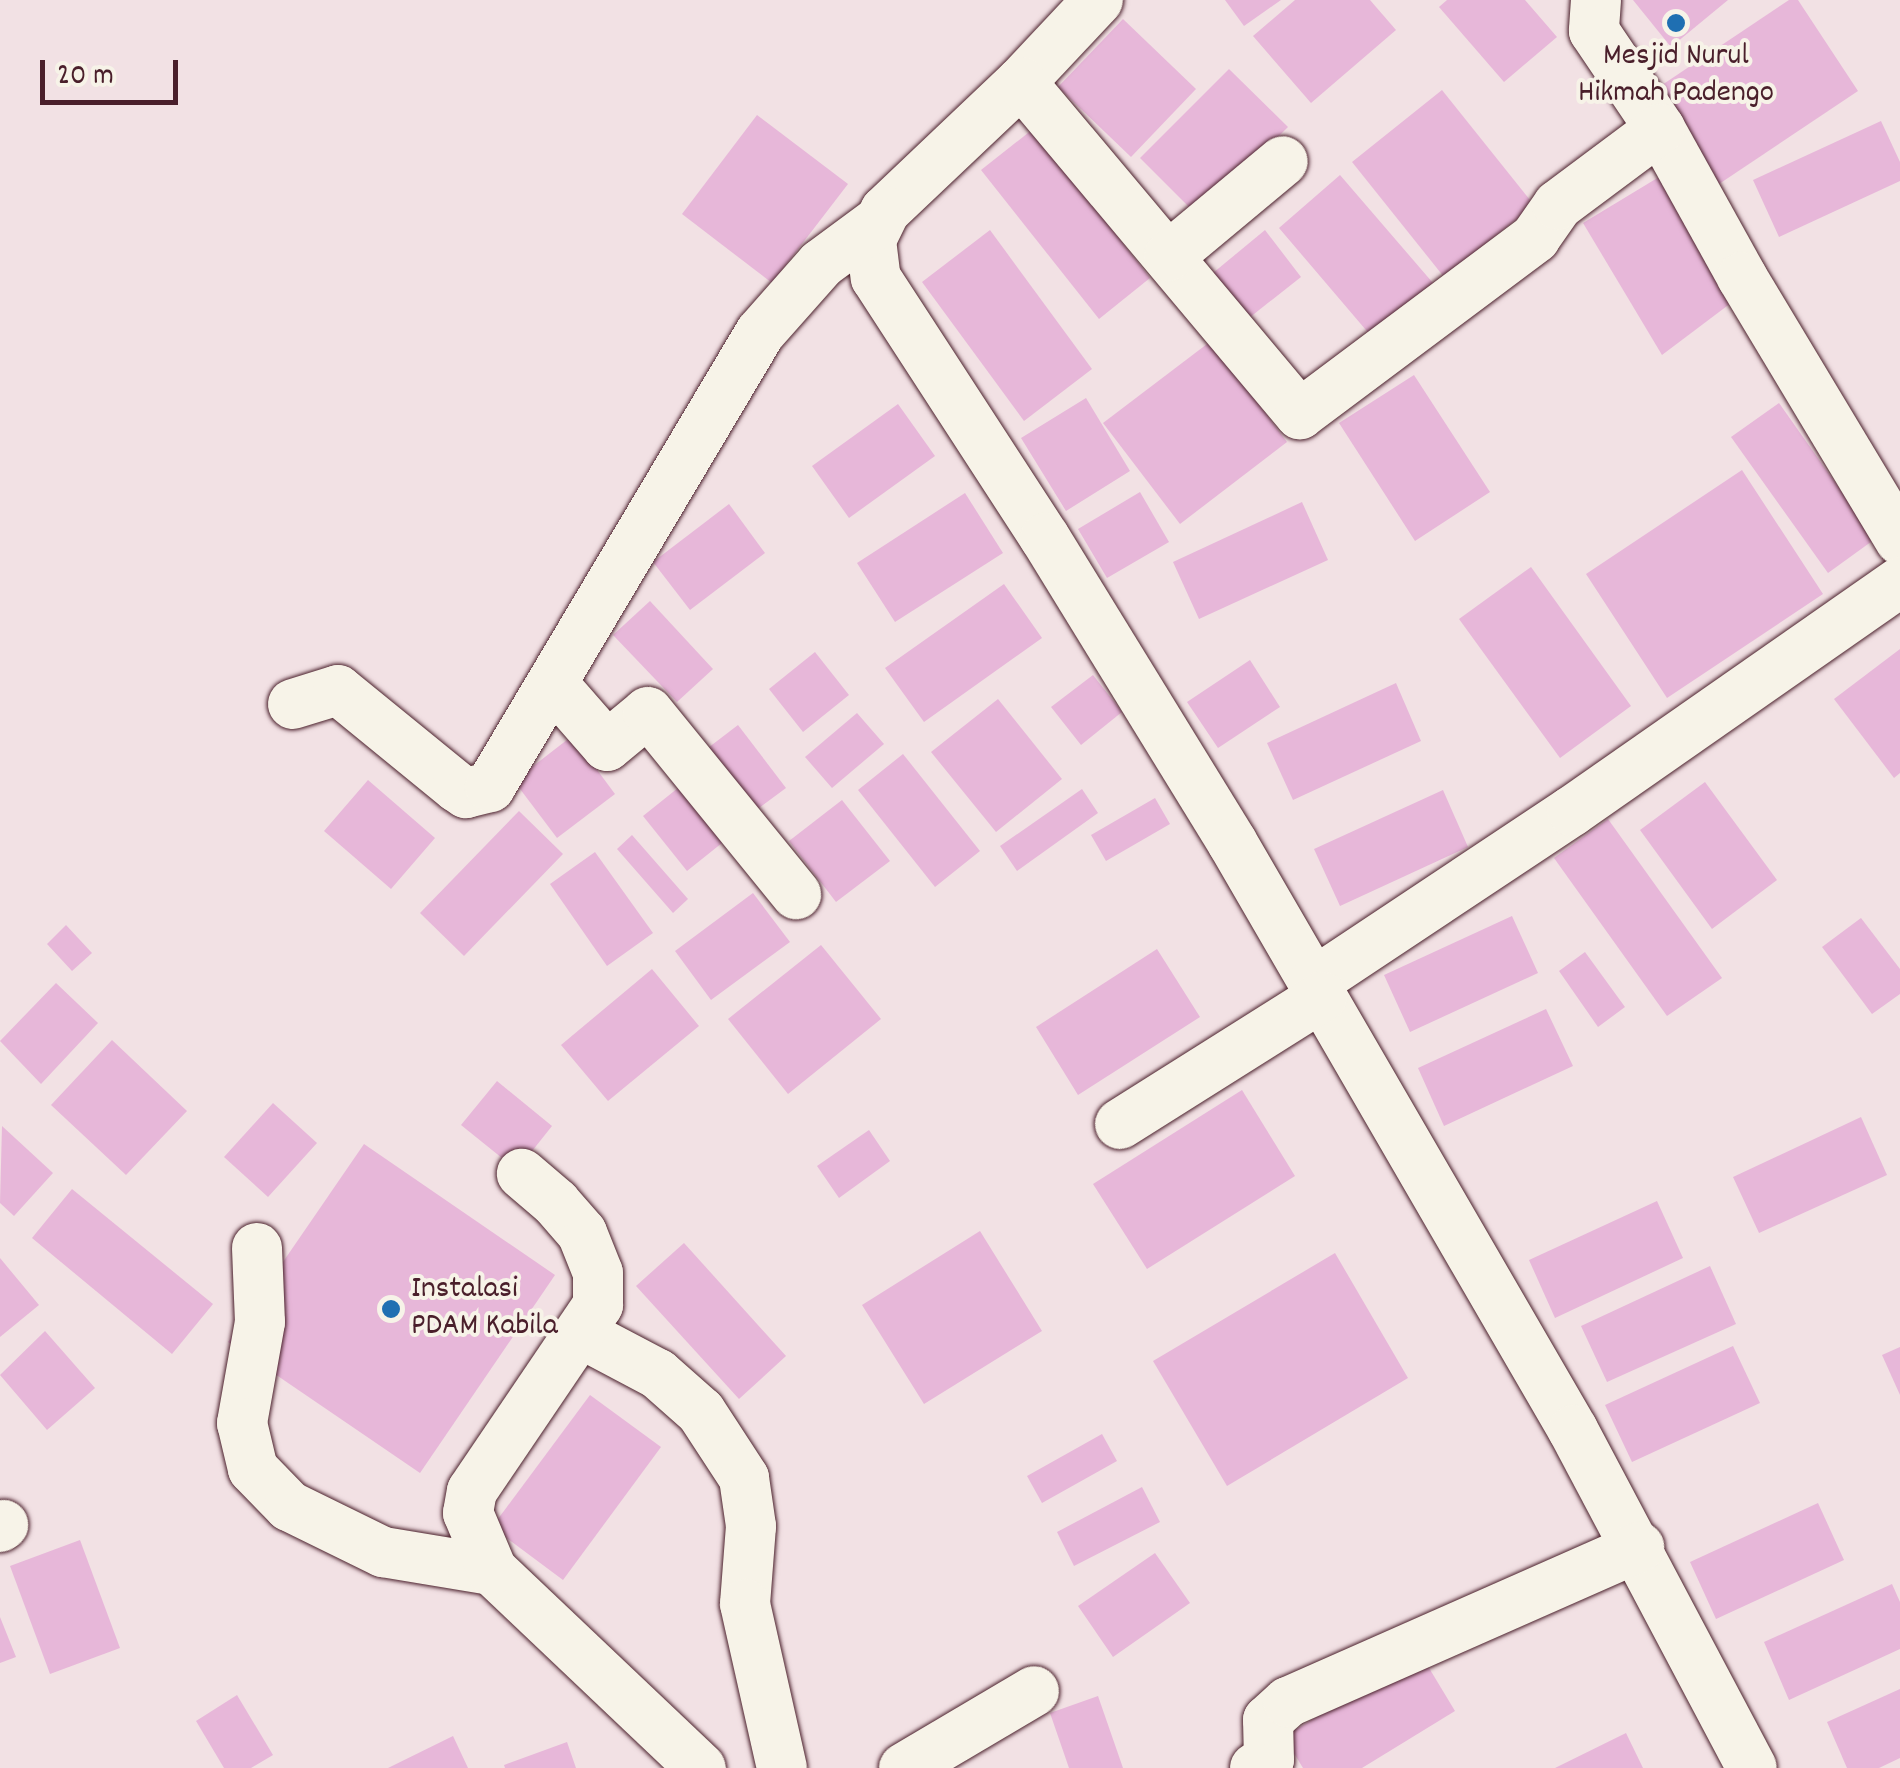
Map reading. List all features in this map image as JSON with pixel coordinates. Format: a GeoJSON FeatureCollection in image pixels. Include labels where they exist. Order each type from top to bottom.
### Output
{"type":"FeatureCollection","features":[{"type":"Feature","properties":{"kind":"street"},"geometry":{"type":"LineString","coordinates":[[293,704],[338,690],[466,793],[480,792],[499,776],[760,333],[821,264],[878,222],[905,190],[1020,82],[1098,0]]}},
{"type":"Feature","properties":{"kind":"street"},"geometry":{"type":"LineString","coordinates":[[1596,0],[1594,31],[1660,129],[1742,277],[1900,540]]}},
{"type":"Feature","properties":{"kind":"street"},"geometry":{"type":"LineString","coordinates":[[1020,82],[1300,414],[1534,238],[1558,205],[1660,129]]}},
{"type":"Feature","properties":{"kind":"street"},"geometry":{"type":"LineString","coordinates":[[1169,256],[1283,161]]}},
{"type":"Feature","properties":{"kind":"street"},"geometry":{"type":"LineString","coordinates":[[878,222],[871,240],[876,278],[1146,701],[1317,990],[1639,1547],[1752,1768]]}},
{"type":"Feature","properties":{"kind":"street"},"geometry":{"type":"LineString","coordinates":[[1120,1124],[1900,582]]}},
{"type":"Feature","properties":{"kind":"street"},"geometry":{"type":"LineString","coordinates":[[553,684],[606,746],[648,712],[796,894]]}},
{"type":"Feature","properties":{"kind":"street"},"geometry":{"type":"LineString","coordinates":[[522,1174],[556,1203],[582,1234],[598,1273],[598,1305],[582,1334],[472,1490],[468,1512],[492,1570],[701,1768]]}},
{"type":"Feature","properties":{"kind":"street"},"geometry":{"type":"LineString","coordinates":[[258,1248],[260,1322],[242,1423],[253,1469],[290,1506],[384,1552],[492,1570]]}},
{"type":"Feature","properties":{"kind":"street"},"geometry":{"type":"LineString","coordinates":[[582,1334],[658,1374],[701,1412],[744,1478],[751,1526],[745,1604],[782,1768]]}},
{"type":"Feature","properties":{"kind":"street"},"geometry":{"type":"LineString","coordinates":[[1255,1768],[1268,1760],[1268,1720],[1288,1702],[1639,1547]]}},
{"type":"Feature","properties":{"kind":"street"},"geometry":{"type":"LineString","coordinates":[[904,1768],[1034,1691]]}},
{"type":"Feature","properties":{"kind":"building"},"geometry":{"type":"Polygon","coordinates":[[[1225,0],[1281,0],[1244,26],[1225,0]]]}},
{"type":"Feature","properties":{"kind":"building"},"geometry":{"type":"Polygon","coordinates":[[[1295,0],[1370,0],[1396,30],[1311,103],[1253,36],[1295,0]]]}},
{"type":"Feature","properties":{"kind":"building"},"geometry":{"type":"Polygon","coordinates":[[[1447,0],[1525,0],[1557,37],[1504,82],[1439,7],[1447,0]]]}},
{"type":"Feature","properties":{"kind":"building","name":"Mesjid Nurul Hikmah Padengo"},"geometry":{"type":"Polygon","coordinates":[[[1633,0],[1728,0],[1671,47],[1633,0]]]}},
{"type":"Feature","properties":{"kind":"building"},"geometry":{"type":"Polygon","coordinates":[[[1789,0],[1798,0],[1858,91],[1719,184],[1656,89],[1789,0]]]}},
{"type":"Feature","properties":{"kind":"building"},"geometry":{"type":"Polygon","coordinates":[[[1123,19],[1196,89],[1131,157],[1058,87],[1123,19]]]}},
{"type":"Feature","properties":{"kind":"building"},"geometry":{"type":"Polygon","coordinates":[[[1229,69],[1288,127],[1198,216],[1140,158],[1229,69]]]}},
{"type":"Feature","properties":{"kind":"building"},"geometry":{"type":"Polygon","coordinates":[[[1442,90],[1534,205],[1444,277],[1352,162],[1442,90]]]}},
{"type":"Feature","properties":{"kind":"building"},"geometry":{"type":"Polygon","coordinates":[[[757,115],[848,184],[772,283],[682,214],[757,115]]]}},
{"type":"Feature","properties":{"kind":"building"},"geometry":{"type":"Polygon","coordinates":[[[1881,121],[1900,162],[1900,181],[1779,237],[1753,180],[1881,121]]]}},
{"type":"Feature","properties":{"kind":"building"},"geometry":{"type":"Polygon","coordinates":[[[1033,129],[1150,278],[1099,319],[981,170],[1033,129]]]}},
{"type":"Feature","properties":{"kind":"building"},"geometry":{"type":"Polygon","coordinates":[[[1340,175],[1439,290],[1377,343],[1279,228],[1340,175]]]}},
{"type":"Feature","properties":{"kind":"building"},"geometry":{"type":"Polygon","coordinates":[[[1659,177],[1731,303],[1662,355],[1583,223],[1659,177]]]}},
{"type":"Feature","properties":{"kind":"building"},"geometry":{"type":"Polygon","coordinates":[[[990,230],[1092,369],[1024,421],[922,282],[990,230]]]}},
{"type":"Feature","properties":{"kind":"building"},"geometry":{"type":"Polygon","coordinates":[[[1265,230],[1301,277],[1249,318],[1213,273],[1265,230]]]}},
{"type":"Feature","properties":{"kind":"building"},"geometry":{"type":"Polygon","coordinates":[[[1211,341],[1287,442],[1180,524],[1103,423],[1211,341]]]}},
{"type":"Feature","properties":{"kind":"building"},"geometry":{"type":"Polygon","coordinates":[[[1414,375],[1490,492],[1415,541],[1339,423],[1414,375]]]}},
{"type":"Feature","properties":{"kind":"building"},"geometry":{"type":"Polygon","coordinates":[[[1086,398],[1130,471],[1066,511],[1021,438],[1086,398]]]}},
{"type":"Feature","properties":{"kind":"building"},"geometry":{"type":"Polygon","coordinates":[[[1779,403],[1875,539],[1828,573],[1731,437],[1779,403]]]}},
{"type":"Feature","properties":{"kind":"building"},"geometry":{"type":"Polygon","coordinates":[[[898,404],[935,456],[849,518],[812,466],[898,404]]]}},
{"type":"Feature","properties":{"kind":"building"},"geometry":{"type":"Polygon","coordinates":[[[1742,470],[1823,594],[1667,698],[1586,574],[1742,470]]]}},
{"type":"Feature","properties":{"kind":"building"},"geometry":{"type":"Polygon","coordinates":[[[1140,492],[1169,542],[1107,578],[1078,529],[1140,492]]]}},
{"type":"Feature","properties":{"kind":"building"},"geometry":{"type":"Polygon","coordinates":[[[965,493],[1003,553],[895,622],[857,563],[965,493]]]}},
{"type":"Feature","properties":{"kind":"building"},"geometry":{"type":"Polygon","coordinates":[[[1302,502],[1328,560],[1199,619],[1173,562],[1302,502]]]}},
{"type":"Feature","properties":{"kind":"building"},"geometry":{"type":"Polygon","coordinates":[[[729,504],[765,553],[690,610],[653,562],[729,504]]]}},
{"type":"Feature","properties":{"kind":"building"},"geometry":{"type":"Polygon","coordinates":[[[1531,567],[1631,706],[1560,758],[1459,619],[1531,567]]]}},
{"type":"Feature","properties":{"kind":"building"},"geometry":{"type":"Polygon","coordinates":[[[1004,584],[1042,638],[924,722],[885,668],[1004,584]]]}},
{"type":"Feature","properties":{"kind":"building"},"geometry":{"type":"Polygon","coordinates":[[[650,601],[713,669],[677,702],[613,635],[650,601]]]}},
{"type":"Feature","properties":{"kind":"building"},"geometry":{"type":"Polygon","coordinates":[[[1900,649],[1900,773],[1894,778],[1834,699],[1900,649]]]}},
{"type":"Feature","properties":{"kind":"building"},"geometry":{"type":"Polygon","coordinates":[[[815,652],[849,695],[803,732],[769,689],[815,652]]]}},
{"type":"Feature","properties":{"kind":"building"},"geometry":{"type":"Polygon","coordinates":[[[1250,660],[1280,707],[1218,748],[1187,702],[1250,660]]]}},
{"type":"Feature","properties":{"kind":"building"},"geometry":{"type":"Polygon","coordinates":[[[1093,675],[1122,712],[1081,745],[1051,707],[1093,675]]]}},
{"type":"Feature","properties":{"kind":"building"},"geometry":{"type":"Polygon","coordinates":[[[1396,683],[1421,741],[1293,800],[1267,743],[1396,683]]]}},
{"type":"Feature","properties":{"kind":"building"},"geometry":{"type":"Polygon","coordinates":[[[998,699],[1062,779],[996,832],[931,752],[998,699]]]}},
{"type":"Feature","properties":{"kind":"building"},"geometry":{"type":"Polygon","coordinates":[[[857,713],[884,744],[832,788],[805,757],[857,713]]]}},
{"type":"Feature","properties":{"kind":"building"},"geometry":{"type":"Polygon","coordinates":[[[738,725],[786,788],[751,814],[704,751],[738,725]]]}},
{"type":"Feature","properties":{"kind":"building"},"geometry":{"type":"Polygon","coordinates":[[[572,736],[615,794],[557,838],[514,781],[572,736]]]}},
{"type":"Feature","properties":{"kind":"building"},"geometry":{"type":"Polygon","coordinates":[[[903,754],[980,851],[935,887],[858,790],[903,754]]]}},
{"type":"Feature","properties":{"kind":"building"},"geometry":{"type":"Polygon","coordinates":[[[368,780],[435,838],[391,889],[324,831],[368,780]]]}},
{"type":"Feature","properties":{"kind":"building"},"geometry":{"type":"Polygon","coordinates":[[[688,780],[732,835],[687,871],[643,816],[688,780]]]}},
{"type":"Feature","properties":{"kind":"building"},"geometry":{"type":"Polygon","coordinates":[[[1705,782],[1777,880],[1712,929],[1640,830],[1705,782]]]}},
{"type":"Feature","properties":{"kind":"building"},"geometry":{"type":"Polygon","coordinates":[[[1082,789],[1098,813],[1017,871],[1000,846],[1082,789]]]}},
{"type":"Feature","properties":{"kind":"building"},"geometry":{"type":"Polygon","coordinates":[[[1443,790],[1468,847],[1340,906],[1314,849],[1443,790]]]}},
{"type":"Feature","properties":{"kind":"building"},"geometry":{"type":"Polygon","coordinates":[[[1155,798],[1170,824],[1106,861],[1091,835],[1155,798]]]}},
{"type":"Feature","properties":{"kind":"building"},"geometry":{"type":"Polygon","coordinates":[[[842,800],[890,861],[836,902],[789,841],[842,800]]]}},
{"type":"Feature","properties":{"kind":"building"},"geometry":{"type":"Polygon","coordinates":[[[519,811],[563,854],[464,956],[420,913],[519,811]]]}},
{"type":"Feature","properties":{"kind":"building"},"geometry":{"type":"Polygon","coordinates":[[[1608,819],[1722,978],[1667,1016],[1554,858],[1608,819]]]}},
{"type":"Feature","properties":{"kind":"building"},"geometry":{"type":"Polygon","coordinates":[[[632,835],[688,899],[673,913],[617,849],[632,835]]]}},
{"type":"Feature","properties":{"kind":"building"},"geometry":{"type":"Polygon","coordinates":[[[595,852],[653,933],[607,966],[550,884],[595,852]]]}},
{"type":"Feature","properties":{"kind":"building"},"geometry":{"type":"Polygon","coordinates":[[[753,893],[790,942],[711,1000],[675,951],[753,893]]]}},
{"type":"Feature","properties":{"kind":"building"},"geometry":{"type":"Polygon","coordinates":[[[1512,916],[1538,973],[1410,1032],[1384,975],[1512,916]]]}},
{"type":"Feature","properties":{"kind":"building"},"geometry":{"type":"Polygon","coordinates":[[[1861,918],[1900,969],[1900,994],[1872,1014],[1822,947],[1861,918]]]}},
{"type":"Feature","properties":{"kind":"building"},"geometry":{"type":"Polygon","coordinates":[[[66,925],[92,953],[72,971],[47,944],[66,925]]]}},
{"type":"Feature","properties":{"kind":"building"},"geometry":{"type":"Polygon","coordinates":[[[821,945],[881,1019],[788,1094],[728,1019],[821,945]]]}},
{"type":"Feature","properties":{"kind":"building"},"geometry":{"type":"Polygon","coordinates":[[[1157,949],[1200,1017],[1078,1095],[1036,1027],[1157,949]]]}},
{"type":"Feature","properties":{"kind":"building"},"geometry":{"type":"Polygon","coordinates":[[[1585,952],[1625,1007],[1598,1027],[1559,971],[1585,952]]]}},
{"type":"Feature","properties":{"kind":"building"},"geometry":{"type":"Polygon","coordinates":[[[652,969],[699,1026],[608,1101],[561,1045],[652,969]]]}},
{"type":"Feature","properties":{"kind":"building"},"geometry":{"type":"Polygon","coordinates":[[[56,983],[98,1023],[41,1084],[0,1041],[56,983]]]}},
{"type":"Feature","properties":{"kind":"building"},"geometry":{"type":"Polygon","coordinates":[[[1546,1009],[1573,1066],[1444,1126],[1418,1068],[1546,1009]]]}},
{"type":"Feature","properties":{"kind":"building"},"geometry":{"type":"Polygon","coordinates":[[[112,1040],[187,1111],[126,1175],[51,1105],[112,1040]]]}},
{"type":"Feature","properties":{"kind":"building"},"geometry":{"type":"Polygon","coordinates":[[[497,1081],[552,1126],[517,1170],[461,1125],[497,1081]]]}},
{"type":"Feature","properties":{"kind":"building"},"geometry":{"type":"Polygon","coordinates":[[[1242,1090],[1295,1176],[1147,1269],[1093,1184],[1242,1090]]]}},
{"type":"Feature","properties":{"kind":"building"},"geometry":{"type":"Polygon","coordinates":[[[273,1103],[317,1143],[268,1197],[224,1157],[273,1103]]]}},
{"type":"Feature","properties":{"kind":"building"},"geometry":{"type":"Polygon","coordinates":[[[1861,1117],[1887,1175],[1759,1233],[1733,1177],[1861,1117]]]}},
{"type":"Feature","properties":{"kind":"building"},"geometry":{"type":"Polygon","coordinates":[[[2,1126],[53,1173],[14,1216],[0,1203],[2,1126]]]}},
{"type":"Feature","properties":{"kind":"building"},"geometry":{"type":"Polygon","coordinates":[[[869,1130],[890,1161],[839,1198],[817,1166],[869,1130]]]}},
{"type":"Feature","properties":{"kind":"building","name":"Instalasi PDAM Kabila"},"geometry":{"type":"Polygon","coordinates":[[[364,1144],[555,1275],[420,1473],[228,1342],[364,1144]]]}},
{"type":"Feature","properties":{"kind":"building"},"geometry":{"type":"Polygon","coordinates":[[[72,1189],[213,1304],[172,1354],[32,1238],[72,1189]]]}},
{"type":"Feature","properties":{"kind":"building"},"geometry":{"type":"Polygon","coordinates":[[[1657,1201],[1683,1258],[1555,1318],[1529,1260],[1657,1201]]]}},
{"type":"Feature","properties":{"kind":"building"},"geometry":{"type":"Polygon","coordinates":[[[980,1231],[1042,1331],[924,1404],[862,1305],[980,1231]]]}},
{"type":"Feature","properties":{"kind":"building"},"geometry":{"type":"Polygon","coordinates":[[[684,1243],[786,1356],[739,1399],[636,1286],[684,1243]]]}},
{"type":"Feature","properties":{"kind":"building"},"geometry":{"type":"Polygon","coordinates":[[[1335,1253],[1408,1378],[1227,1486],[1153,1361],[1335,1253]]]}},
{"type":"Feature","properties":{"kind":"building"},"geometry":{"type":"Polygon","coordinates":[[[0,1258],[39,1305],[0,1337],[0,1258]]]}},
{"type":"Feature","properties":{"kind":"building"},"geometry":{"type":"Polygon","coordinates":[[[1710,1266],[1736,1324],[1607,1382],[1581,1326],[1710,1266]]]}},
{"type":"Feature","properties":{"kind":"building"},"geometry":{"type":"Polygon","coordinates":[[[45,1331],[95,1388],[47,1430],[0,1375],[45,1331]]]}},
{"type":"Feature","properties":{"kind":"building"},"geometry":{"type":"Polygon","coordinates":[[[1733,1346],[1760,1403],[1632,1462],[1605,1405],[1733,1346]]]}},
{"type":"Feature","properties":{"kind":"building"},"geometry":{"type":"Polygon","coordinates":[[[1900,1347],[1900,1395],[1882,1355],[1900,1347]]]}},
{"type":"Feature","properties":{"kind":"building"},"geometry":{"type":"Polygon","coordinates":[[[590,1395],[661,1447],[563,1580],[492,1527],[590,1395]]]}},
{"type":"Feature","properties":{"kind":"building"},"geometry":{"type":"Polygon","coordinates":[[[1102,1434],[1117,1461],[1042,1503],[1027,1476],[1102,1434]]]}},
{"type":"Feature","properties":{"kind":"building"},"geometry":{"type":"Polygon","coordinates":[[[1142,1487],[1160,1522],[1074,1566],[1057,1532],[1142,1487]]]}},
{"type":"Feature","properties":{"kind":"building"},"geometry":{"type":"Polygon","coordinates":[[[1818,1503],[1844,1560],[1716,1619],[1690,1562],[1818,1503]]]}},
{"type":"Feature","properties":{"kind":"building"},"geometry":{"type":"Polygon","coordinates":[[[80,1540],[120,1648],[50,1674],[10,1566],[80,1540]]]}},
{"type":"Feature","properties":{"kind":"building"},"geometry":{"type":"Polygon","coordinates":[[[1155,1553],[1190,1603],[1113,1657],[1078,1606],[1155,1553]]]}},
{"type":"Feature","properties":{"kind":"building"},"geometry":{"type":"Polygon","coordinates":[[[1892,1584],[1900,1602],[1900,1649],[1789,1700],[1764,1642],[1892,1584]]]}},
{"type":"Feature","properties":{"kind":"building"},"geometry":{"type":"Polygon","coordinates":[[[0,1617],[16,1657],[0,1663],[0,1617]]]}},
{"type":"Feature","properties":{"kind":"building"},"geometry":{"type":"Polygon","coordinates":[[[1420,1653],[1455,1711],[1362,1768],[1303,1768],[1284,1737],[1420,1653]]]}},
{"type":"Feature","properties":{"kind":"building"},"geometry":{"type":"Polygon","coordinates":[[[1900,1689],[1900,1758],[1879,1768],[1847,1768],[1827,1722],[1900,1689]]]}},
{"type":"Feature","properties":{"kind":"building"},"geometry":{"type":"Polygon","coordinates":[[[237,1695],[273,1755],[251,1768],[224,1768],[196,1721],[237,1695]]]}},
{"type":"Feature","properties":{"kind":"building"},"geometry":{"type":"Polygon","coordinates":[[[1098,1696],[1123,1768],[1069,1768],[1050,1713],[1098,1696]]]}},
{"type":"Feature","properties":{"kind":"building"},"geometry":{"type":"Polygon","coordinates":[[[1626,1733],[1643,1768],[1555,1768],[1626,1733]]]}},
{"type":"Feature","properties":{"kind":"building"},"geometry":{"type":"Polygon","coordinates":[[[453,1736],[468,1768],[388,1768],[453,1736]]]}},
{"type":"Feature","properties":{"kind":"building"},"geometry":{"type":"Polygon","coordinates":[[[567,1742],[576,1768],[505,1768],[504,1765],[567,1742]]]}},
{"type":"Feature","properties":{"kind":"place","name":"Mesjid Nurul Hikmah Padengo"},"geometry":{"type":"Point","coordinates":[1676,23]}},
{"type":"Feature","properties":{"kind":"place","name":"Instalasi PDAM Kabila"},"geometry":{"type":"Point","coordinates":[391,1309]}}]}
